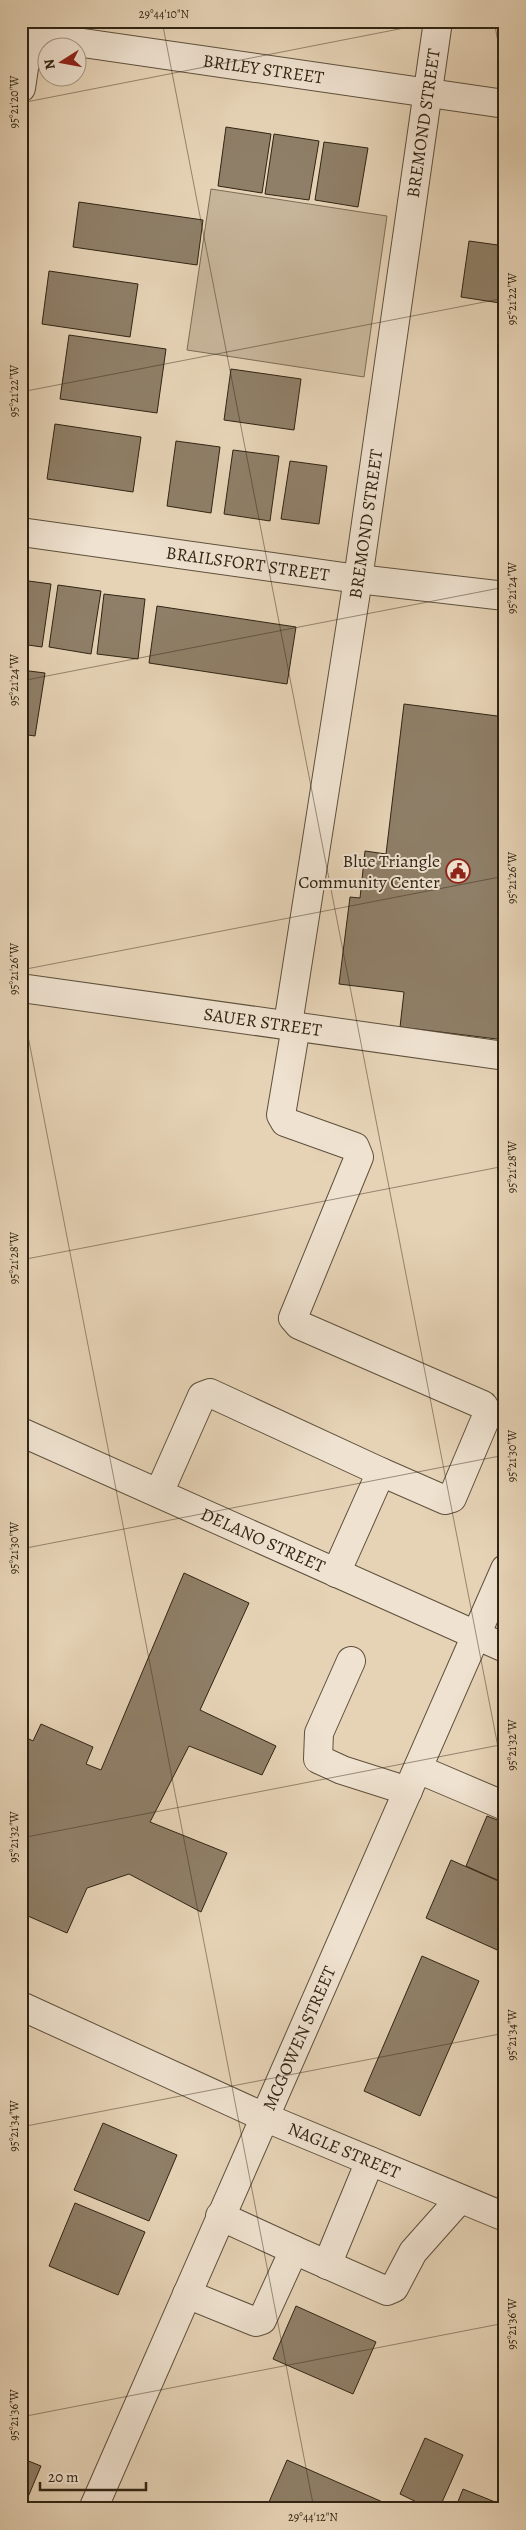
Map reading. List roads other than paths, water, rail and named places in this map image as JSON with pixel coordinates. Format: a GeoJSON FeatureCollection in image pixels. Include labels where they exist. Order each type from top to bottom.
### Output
{"type":"FeatureCollection","features":[{"type":"Feature","properties":{"kind":"street","name":"BREMOND STREET"},"geometry":{"type":"LineString","coordinates":[[380,1472],[444,1500],[452,1498],[488,1413],[483,1405],[299,1326],[293,1318],[359,1157],[355,1148],[284,1122],[281,1115],[292,1025],[438,21]]}},
{"type":"Feature","properties":{"kind":"street","name":"BRILEY STREET"},"geometry":{"type":"LineString","coordinates":[[27,30],[505,104]]}},
{"type":"Feature","properties":{"kind":"street"},"geometry":{"type":"LineString","coordinates":[[21,88],[27,30]]}},
{"type":"Feature","properties":{"kind":"street","name":"BRAILSFORT STREET"},"geometry":{"type":"LineString","coordinates":[[21,532],[358,579],[505,596]]}},
{"type":"Feature","properties":{"kind":"street","name":"SAUER STREET"},"geometry":{"type":"LineString","coordinates":[[21,988],[505,1056]]}},
{"type":"Feature","properties":{"kind":"street"},"geometry":{"type":"LineString","coordinates":[[159,1493],[202,1396],[210,1393],[380,1472],[336,1573]]}},
{"type":"Feature","properties":{"kind":"street","name":"DELANO STREET"},"geometry":{"type":"LineString","coordinates":[[21,1432],[505,1648]]}},
{"type":"Feature","properties":{"kind":"street","name":"MCGOWEN STREET"},"geometry":{"type":"LineString","coordinates":[[93,2509],[505,1569]]}},
{"type":"Feature","properties":{"kind":"street"},"geometry":{"type":"LineString","coordinates":[[350,1661],[319,1733],[318,1759],[342,1770],[413,1780],[505,1806]]}},
{"type":"Feature","properties":{"kind":"street","name":"NAGLE STREET"},"geometry":{"type":"LineString","coordinates":[[21,2006],[264,2117],[505,2217]]}},
{"type":"Feature","properties":{"kind":"street"},"geometry":{"type":"LineString","coordinates":[[327,2265],[370,2161]]}},
{"type":"Feature","properties":{"kind":"street"},"geometry":{"type":"LineString","coordinates":[[220,2216],[387,2291],[394,2288],[414,2252],[460,2198]]}},
{"type":"Feature","properties":{"kind":"street"},"geometry":{"type":"LineString","coordinates":[[187,2294],[256,2322],[262,2320],[294,2250]]}},
{"type":"Feature","properties":{"kind":"place","name":"Blue Triangle Community Center"},"geometry":{"type":"Point","coordinates":[458,871]}}]}
